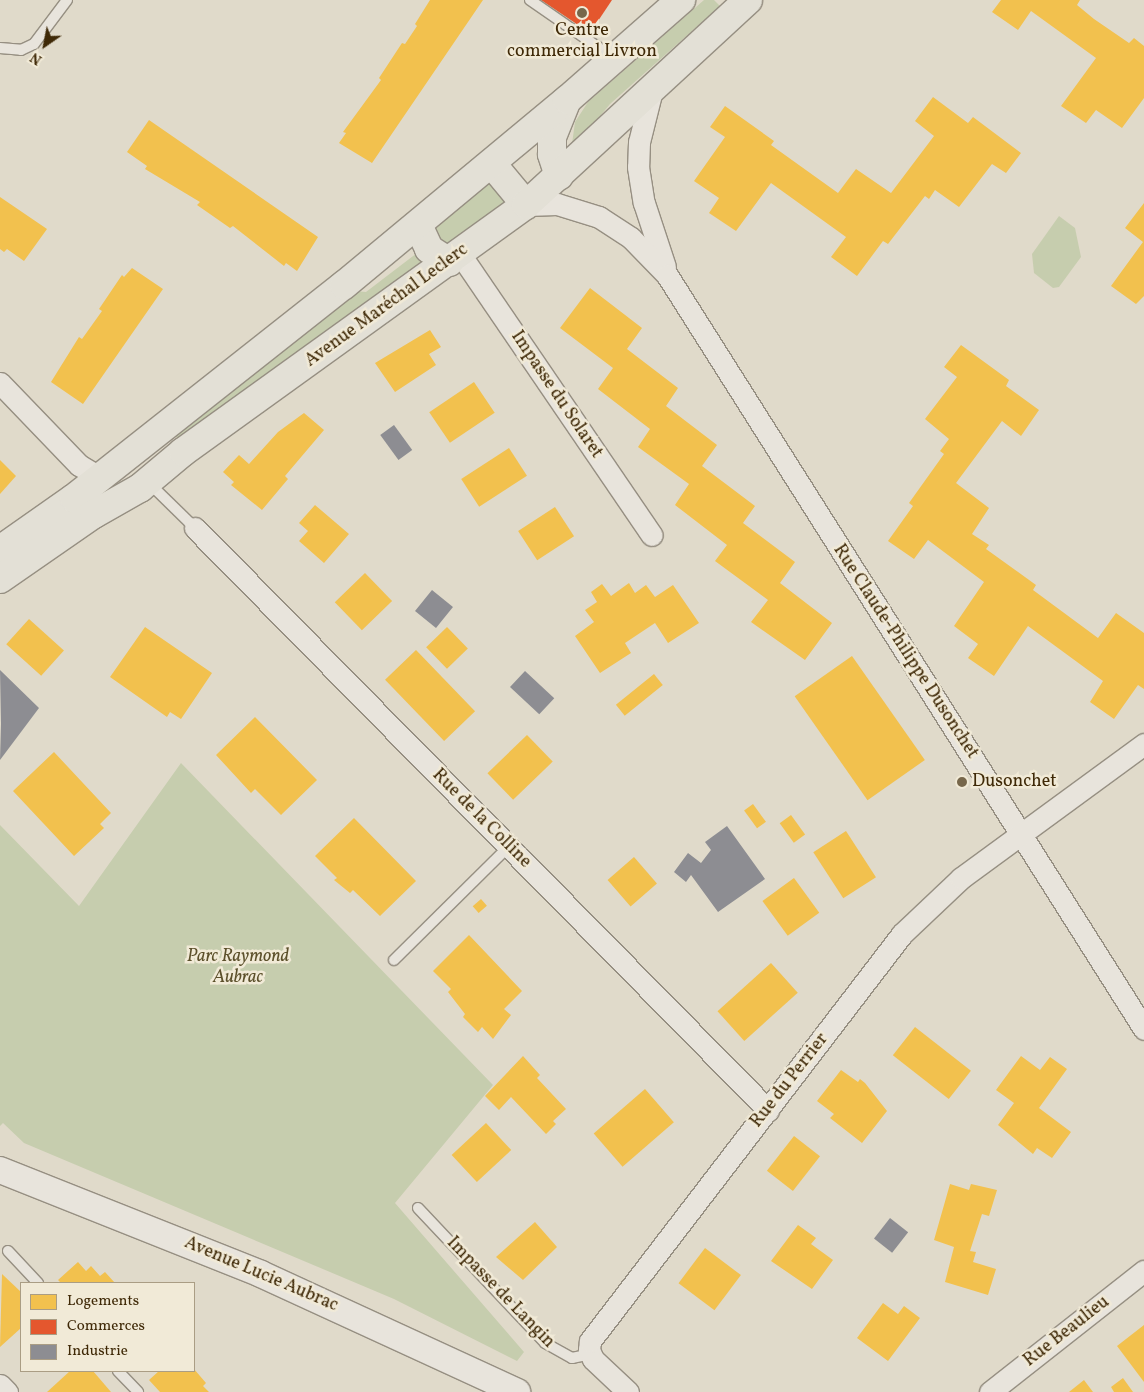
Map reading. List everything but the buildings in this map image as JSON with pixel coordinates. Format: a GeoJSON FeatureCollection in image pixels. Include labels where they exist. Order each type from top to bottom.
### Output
{"type":"FeatureCollection","features":[{"type":"Feature","properties":{"kind":"main road"},"geometry":{"type":"LineString","coordinates":[[0,550],[99,478],[418,225],[567,100],[681,0]]}},
{"type":"Feature","properties":{"kind":"main road","name":"Avenue Maréchal Leclerc"},"geometry":{"type":"LineString","coordinates":[[0,579],[94,514],[148,482],[183,452],[526,206],[654,85],[748,0]]}},
{"type":"Feature","properties":{"kind":"main road"},"geometry":{"type":"LineString","coordinates":[[559,176],[552,154],[552,137],[558,114],[567,100]]}},
{"type":"Feature","properties":{"kind":"main road"},"geometry":{"type":"LineString","coordinates":[[492,164],[526,206]]}},
{"type":"Feature","properties":{"kind":"main road"},"geometry":{"type":"LineString","coordinates":[[418,225],[429,249],[455,258]]}},
{"type":"Feature","properties":{"kind":"street","name":"Rue Claude-Philippe Dusonchet"},"geometry":{"type":"LineString","coordinates":[[654,85],[639,142],[638,167],[644,203],[667,274]]}},
{"type":"Feature","properties":{"kind":"street","name":"Rue Claude-Philippe Dusonchet"},"geometry":{"type":"LineString","coordinates":[[559,176],[599,217],[631,238],[667,274],[1144,1029]]}},
{"type":"Feature","properties":{"kind":"street","name":"Rue Claude-Philippe Dusonchet"},"geometry":{"type":"LineString","coordinates":[[526,206],[557,204],[599,217]]}},
{"type":"Feature","properties":{"kind":"street","name":"Impasse du Solaret"},"geometry":{"type":"LineString","coordinates":[[455,258],[652,535]]}},
{"type":"Feature","properties":{"kind":"street"},"geometry":{"type":"LineString","coordinates":[[0,383],[79,465],[99,478]]}},
{"type":"Feature","properties":{"kind":"street","name":"Rue de la Colline"},"geometry":{"type":"LineString","coordinates":[[195,528],[768,1110]]}},
{"type":"Feature","properties":{"kind":"street","name":"Rue du Perrier"},"geometry":{"type":"LineString","coordinates":[[591,1354],[593,1337],[915,920],[961,878],[1144,744]]}},
{"type":"Feature","properties":{"kind":"street","name":"Avenue Lucie Aubrac"},"geometry":{"type":"LineString","coordinates":[[0,1170],[261,1274],[517,1392]]}},
{"type":"Feature","properties":{"kind":"street","name":"Rue Beaulieu"},"geometry":{"type":"LineString","coordinates":[[990,1392],[1144,1271]]}},
{"type":"Feature","properties":{"kind":"street"},"geometry":{"type":"LineString","coordinates":[[591,1354],[628,1392]]}},
{"type":"Feature","properties":{"kind":"street"},"geometry":{"type":"LineString","coordinates":[[0,1385],[7,1392]]}},
{"type":"Feature","properties":{"kind":"lane"},"geometry":{"type":"LineString","coordinates":[[0,48],[21,50],[34,44],[67,0]]}},
{"type":"Feature","properties":{"kind":"lane"},"geometry":{"type":"LineString","coordinates":[[530,0],[598,47],[611,62]]}},
{"type":"Feature","properties":{"kind":"lane"},"geometry":{"type":"LineString","coordinates":[[148,482],[195,528]]}},
{"type":"Feature","properties":{"kind":"lane"},"geometry":{"type":"LineString","coordinates":[[394,960],[508,847]]}},
{"type":"Feature","properties":{"kind":"lane","name":"Impasse de Langin"},"geometry":{"type":"LineString","coordinates":[[418,1208],[545,1344],[572,1358],[591,1354]]}},
{"type":"Feature","properties":{"kind":"lane"},"geometry":{"type":"LineString","coordinates":[[8,1251],[37,1282]]}},
{"type":"Feature","properties":{"kind":"lane"},"geometry":{"type":"LineString","coordinates":[[119,1372],[138,1392]]}},
{"type":"Feature","properties":{"kind":"green space"},"geometry":{"type":"Polygon","coordinates":[[[704,0],[714,0],[720,6],[610,104],[577,144],[572,144],[575,122],[588,102],[704,0]]]}},
{"type":"Feature","properties":{"kind":"green space"},"geometry":{"type":"Polygon","coordinates":[[[485,184],[493,184],[506,196],[506,205],[455,246],[440,244],[435,231],[437,224],[485,184]]]}},
{"type":"Feature","properties":{"kind":"green space"},"geometry":{"type":"Polygon","coordinates":[[[1059,216],[1075,228],[1081,257],[1059,287],[1053,288],[1034,273],[1032,254],[1059,216]]]}},
{"type":"Feature","properties":{"kind":"green space"},"geometry":{"type":"Polygon","coordinates":[[[417,253],[428,265],[178,439],[174,435],[354,291],[366,292],[417,253]]]}},
{"type":"Feature","properties":{"kind":"green space","name":"Parc Raymond Aubrac"},"geometry":{"type":"Polygon","coordinates":[[[181,763],[493,1085],[395,1203],[524,1352],[517,1361],[394,1299],[24,1143],[3,1123],[0,1126],[0,825],[79,906],[181,763]]]}},
{"type":"Feature","properties":{"kind":"place","name":"Centre commercial Livron"},"geometry":{"type":"Point","coordinates":[582,13]}},
{"type":"Feature","properties":{"kind":"place","name":"Dusonchet"},"geometry":{"type":"Point","coordinates":[962,782]}}]}
